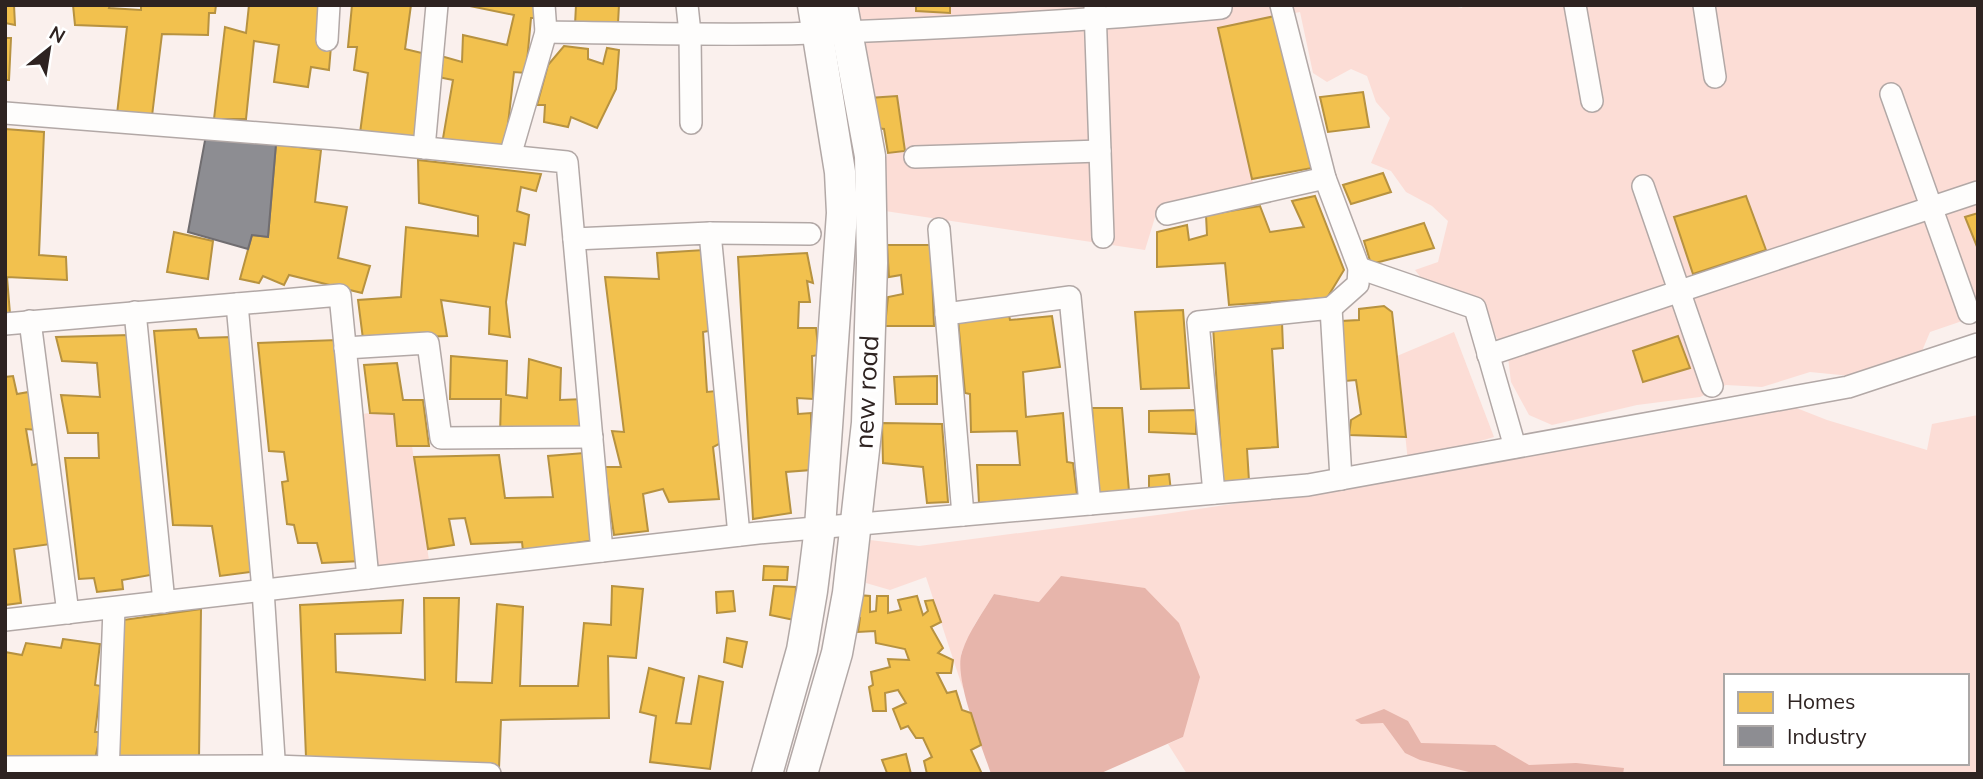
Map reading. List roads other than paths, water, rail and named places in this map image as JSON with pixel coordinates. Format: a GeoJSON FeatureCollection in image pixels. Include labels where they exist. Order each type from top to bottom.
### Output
{"type":"FeatureCollection","features":[{"type":"Feature","properties":{"kind":"main road","name":"new road"},"geometry":{"type":"LineString","coordinates":[[802,774],[836,653],[848,593],[867,424],[872,263],[870,156],[830,19]]}},
{"type":"Feature","properties":{"kind":"main road","name":"new road"},"geometry":{"type":"LineString","coordinates":[[767,774],[802,650],[820,527],[842,213],[830,19]]}},
{"type":"Feature","properties":{"kind":"street"},"geometry":{"type":"LineString","coordinates":[[327,40],[329,5]]}},
{"type":"Feature","properties":{"kind":"street"},"geometry":{"type":"LineString","coordinates":[[424,148],[437,5]]}},
{"type":"Feature","properties":{"kind":"street"},"geometry":{"type":"LineString","coordinates":[[510,156],[546,32],[544,5]]}},
{"type":"Feature","properties":{"kind":"street"},"geometry":{"type":"LineString","coordinates":[[687,5],[691,123]]}},
{"type":"Feature","properties":{"kind":"street"},"geometry":{"type":"LineString","coordinates":[[1214,493],[1198,322],[1331,308],[1358,284],[1359,268],[1325,178],[1281,5]]}},
{"type":"Feature","properties":{"kind":"street"},"geometry":{"type":"LineString","coordinates":[[1575,5],[1592,102]]}},
{"type":"Feature","properties":{"kind":"street"},"geometry":{"type":"LineString","coordinates":[[1704,5],[1715,77]]}},
{"type":"Feature","properties":{"kind":"street"},"geometry":{"type":"LineString","coordinates":[[546,32],[690,33],[830,19],[1095,13],[1225,6]]}},
{"type":"Feature","properties":{"kind":"street"},"geometry":{"type":"LineString","coordinates":[[1095,13],[1103,237]]}},
{"type":"Feature","properties":{"kind":"street"},"geometry":{"type":"LineString","coordinates":[[1891,94],[1969,313]]}},
{"type":"Feature","properties":{"kind":"street"},"geometry":{"type":"LineString","coordinates":[[5,113],[567,162],[602,551]]}},
{"type":"Feature","properties":{"kind":"street"},"geometry":{"type":"LineString","coordinates":[[915,158],[1100,151]]}},
{"type":"Feature","properties":{"kind":"street"},"geometry":{"type":"LineString","coordinates":[[1167,214],[1325,178]]}},
{"type":"Feature","properties":{"kind":"street"},"geometry":{"type":"LineString","coordinates":[[1643,186],[1712,386]]}},
{"type":"Feature","properties":{"kind":"street"},"geometry":{"type":"LineString","coordinates":[[1488,355],[1978,192]]}},
{"type":"Feature","properties":{"kind":"street"},"geometry":{"type":"LineString","coordinates":[[939,229],[963,515]]}},
{"type":"Feature","properties":{"kind":"street"},"geometry":{"type":"LineString","coordinates":[[710,233],[739,535]]}},
{"type":"Feature","properties":{"kind":"street"},"geometry":{"type":"LineString","coordinates":[[574,239],[710,233],[810,234]]}},
{"type":"Feature","properties":{"kind":"street"},"geometry":{"type":"LineString","coordinates":[[1359,268],[1475,308],[1515,447]]}},
{"type":"Feature","properties":{"kind":"street"},"geometry":{"type":"LineString","coordinates":[[5,324],[340,295],[368,578]]}},
{"type":"Feature","properties":{"kind":"street"},"geometry":{"type":"LineString","coordinates":[[946,314],[1070,297],[1090,504]]}},
{"type":"Feature","properties":{"kind":"street"},"geometry":{"type":"LineString","coordinates":[[237,304],[263,590],[275,770]]}},
{"type":"Feature","properties":{"kind":"street"},"geometry":{"type":"LineString","coordinates":[[1331,308],[1341,479]]}},
{"type":"Feature","properties":{"kind":"street"},"geometry":{"type":"LineString","coordinates":[[135,312],[164,602]]}},
{"type":"Feature","properties":{"kind":"street"},"geometry":{"type":"LineString","coordinates":[[30,321],[68,613]]}},
{"type":"Feature","properties":{"kind":"street"},"geometry":{"type":"LineString","coordinates":[[345,348],[428,343],[441,438],[592,437]]}},
{"type":"Feature","properties":{"kind":"street"},"geometry":{"type":"LineString","coordinates":[[5,620],[739,535],[1308,485],[1848,387],[1978,344]]}},
{"type":"Feature","properties":{"kind":"street"},"geometry":{"type":"LineString","coordinates":[[108,770],[114,608]]}},
{"type":"Feature","properties":{"kind":"street"},"geometry":{"type":"LineString","coordinates":[[5,767],[490,774]]}}]}
